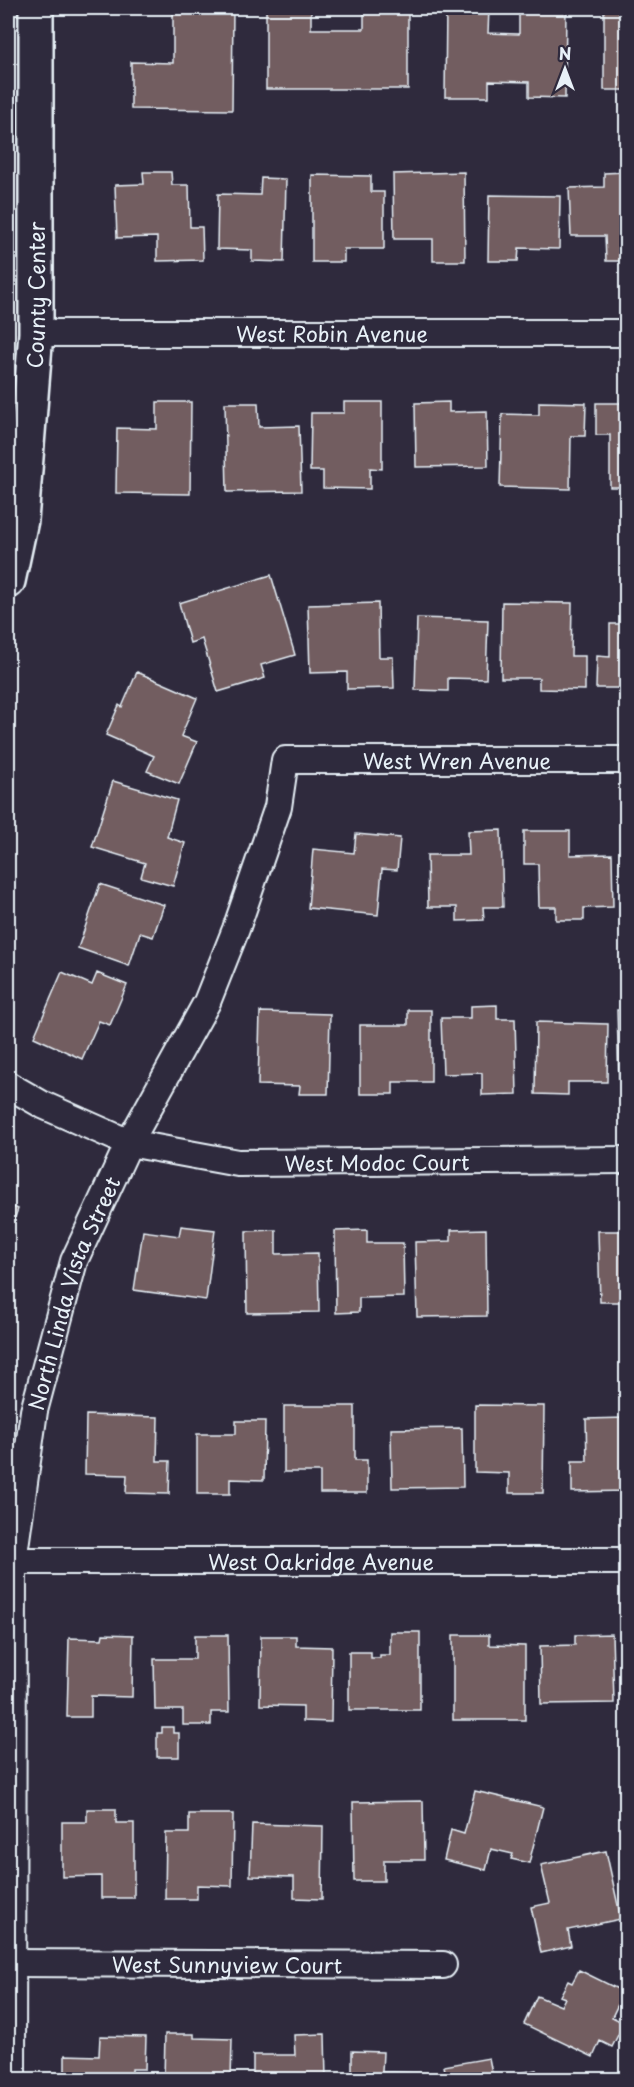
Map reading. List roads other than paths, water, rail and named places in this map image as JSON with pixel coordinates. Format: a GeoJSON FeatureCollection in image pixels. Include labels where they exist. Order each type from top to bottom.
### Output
{"type":"FeatureCollection","features":[{"type":"Feature","properties":{"kind":"street","name":"County Center"},"geometry":{"type":"LineString","coordinates":[[8,580],[21,520],[36,333],[36,8]]}},
{"type":"Feature","properties":{"kind":"street","name":"West Robin Avenue"},"geometry":{"type":"LineString","coordinates":[[36,333],[627,333]]}},
{"type":"Feature","properties":{"kind":"street","name":"West Wren Avenue"},"geometry":{"type":"LineString","coordinates":[[285,760],[627,760]]}},
{"type":"Feature","properties":{"kind":"street","name":"North Linda Vista Street"},"geometry":{"type":"LineString","coordinates":[[12,2079],[10,1963],[13,1561],[34,1411],[74,1261],[129,1143],[207,1002],[237,929],[278,807],[285,760]]}},
{"type":"Feature","properties":{"kind":"street","name":"West Modoc Court"},"geometry":{"type":"LineString","coordinates":[[8,1085],[43,1106],[129,1143],[238,1163],[627,1160]]}},
{"type":"Feature","properties":{"kind":"street","name":"West Oakridge Avenue"},"geometry":{"type":"LineString","coordinates":[[13,1561],[627,1561]]}},
{"type":"Feature","properties":{"kind":"street","name":"West Sunnyview Court"},"geometry":{"type":"LineString","coordinates":[[10,1963],[443,1965]]}}]}
